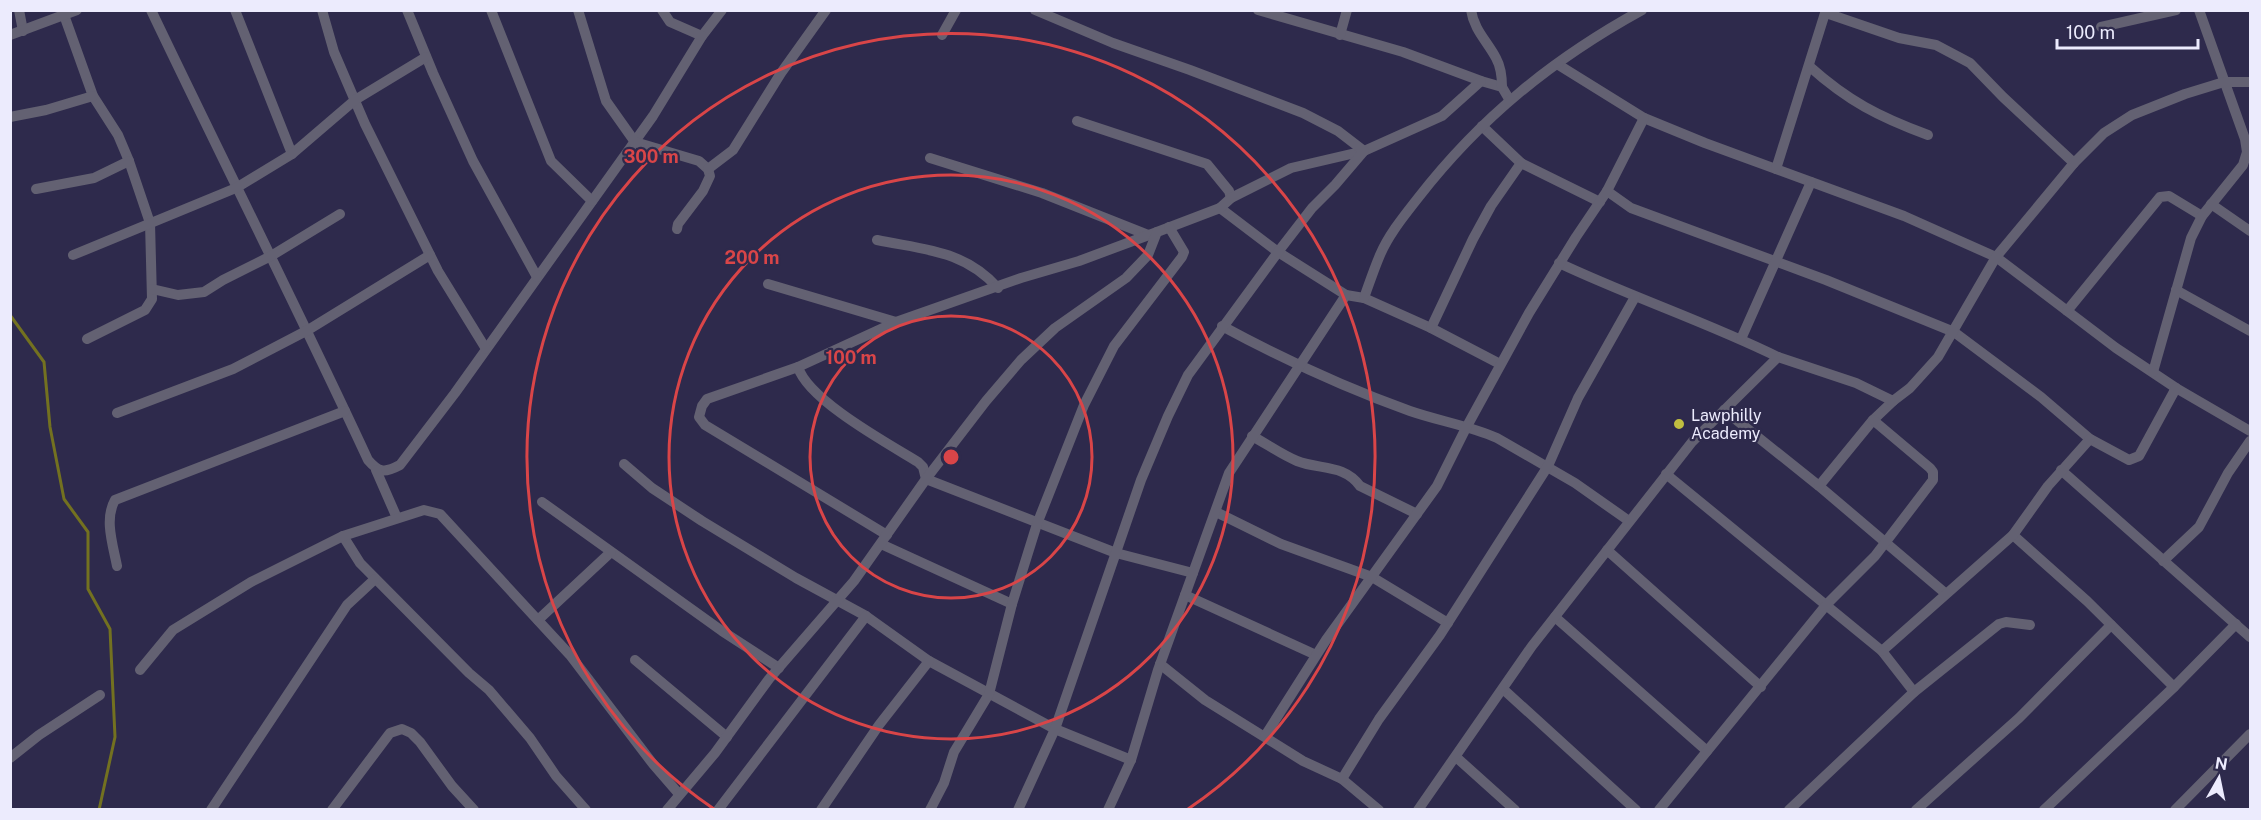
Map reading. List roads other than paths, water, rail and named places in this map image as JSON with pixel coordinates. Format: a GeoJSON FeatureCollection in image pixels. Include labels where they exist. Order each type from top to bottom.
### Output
{"type":"FeatureCollection","features":[{"type":"Feature","properties":{"kind":"street"},"geometry":{"type":"LineString","coordinates":[[19,10],[23,31]]}},
{"type":"Feature","properties":{"kind":"street"},"geometry":{"type":"LineString","coordinates":[[10,35],[77,10]]}},
{"type":"Feature","properties":{"kind":"street"},"geometry":{"type":"LineString","coordinates":[[151,10],[236,188],[308,330],[368,460],[376,470],[397,518]]}},
{"type":"Feature","properties":{"kind":"street"},"geometry":{"type":"LineString","coordinates":[[235,10],[292,154]]}},
{"type":"Feature","properties":{"kind":"street"},"geometry":{"type":"LineString","coordinates":[[322,10],[334,52],[355,100],[430,255],[486,349]]}},
{"type":"Feature","properties":{"kind":"street"},"geometry":{"type":"LineString","coordinates":[[407,10],[473,161],[537,277]]}},
{"type":"Feature","properties":{"kind":"street"},"geometry":{"type":"LineString","coordinates":[[491,10],[551,161],[592,201]]}},
{"type":"Feature","properties":{"kind":"street"},"geometry":{"type":"LineString","coordinates":[[578,10],[606,101],[635,142],[699,161],[708,169],[710,176],[703,191],[678,224],[677,229]]}},
{"type":"Feature","properties":{"kind":"street"},"geometry":{"type":"LineString","coordinates":[[662,10],[670,22],[702,36]]}},
{"type":"Feature","properties":{"kind":"street"},"geometry":{"type":"LineString","coordinates":[[376,470],[387,472],[400,465],[436,419],[635,142],[702,36],[722,10]]}},
{"type":"Feature","properties":{"kind":"street"},"geometry":{"type":"LineString","coordinates":[[708,169],[733,150],[781,73],[826,10]]}},
{"type":"Feature","properties":{"kind":"street"},"geometry":{"type":"LineString","coordinates":[[942,35],[956,10]]}},
{"type":"Feature","properties":{"kind":"street"},"geometry":{"type":"LineString","coordinates":[[1035,10],[1113,44],[1190,70],[1303,113],[1338,130],[1364,151]]}},
{"type":"Feature","properties":{"kind":"street"},"geometry":{"type":"LineString","coordinates":[[1258,10],[1403,52],[1502,87]]}},
{"type":"Feature","properties":{"kind":"street"},"geometry":{"type":"LineString","coordinates":[[1340,34],[1347,10]]}},
{"type":"Feature","properties":{"kind":"street"},"geometry":{"type":"LineString","coordinates":[[1471,10],[1480,35],[1496,57],[1500,67],[1502,87],[1509,99]]}},
{"type":"Feature","properties":{"kind":"street"},"geometry":{"type":"LineString","coordinates":[[1364,298],[1381,253],[1398,224],[1440,170],[1482,126],[1528,83],[1569,54],[1642,10]]}},
{"type":"Feature","properties":{"kind":"street"},"geometry":{"type":"LineString","coordinates":[[2101,27],[2176,10]]}},
{"type":"Feature","properties":{"kind":"street"},"geometry":{"type":"LineString","coordinates":[[2153,372],[2192,237],[2202,216],[2243,165],[2247,152],[2245,139],[2199,10]]}},
{"type":"Feature","properties":{"kind":"street"},"geometry":{"type":"LineString","coordinates":[[1776,169],[1826,12],[1899,38],[1936,45],[1971,63],[2003,97],[2074,163]]}},
{"type":"Feature","properties":{"kind":"street"},"geometry":{"type":"LineString","coordinates":[[64,15],[93,96],[118,135],[129,161],[150,223],[152,298],[146,310],[87,339]]}},
{"type":"Feature","properties":{"kind":"street"},"geometry":{"type":"LineString","coordinates":[[73,255],[236,188],[292,154],[355,100],[426,57]]}},
{"type":"Feature","properties":{"kind":"street"},"geometry":{"type":"LineString","coordinates":[[1557,64],[1644,118],[1904,216],[1996,257],[2116,348],[2176,388],[2250,431]]}},
{"type":"Feature","properties":{"kind":"street"},"geometry":{"type":"LineString","coordinates":[[1809,66],[1856,104],[1928,135]]}},
{"type":"Feature","properties":{"kind":"street"},"geometry":{"type":"LineString","coordinates":[[1012,604],[884,539],[705,425],[699,417],[702,406],[707,399],[798,367],[896,322],[1152,234],[1220,208],[1231,198],[1291,168],[1364,151],[1442,116],[1481,81]]}},
{"type":"Feature","properties":{"kind":"street"},"geometry":{"type":"LineString","coordinates":[[1819,486],[1873,420],[1925,372],[1954,332],[1996,257],[2074,163],[2104,133],[2132,115],[2185,94],[2224,82],[2250,82]]}},
{"type":"Feature","properties":{"kind":"street"},"geometry":{"type":"LineString","coordinates":[[10,117],[46,110],[93,96]]}},
{"type":"Feature","properties":{"kind":"street"},"geometry":{"type":"LineString","coordinates":[[1264,736],[1316,655],[1437,486],[1500,364],[1559,263],[1607,191],[1644,118]]}},
{"type":"Feature","properties":{"kind":"street"},"geometry":{"type":"LineString","coordinates":[[1077,121],[1207,164],[1229,191],[1231,198]]}},
{"type":"Feature","properties":{"kind":"street"},"geometry":{"type":"LineString","coordinates":[[1482,126],[1521,164],[1600,202]]}},
{"type":"Feature","properties":{"kind":"street"},"geometry":{"type":"LineString","coordinates":[[1018,810],[1055,729],[1141,480],[1188,375],[1222,326],[1312,208],[1364,151]]}},
{"type":"Feature","properties":{"kind":"street"},"geometry":{"type":"LineString","coordinates":[[930,158],[1042,193],[1152,234]]}},
{"type":"Feature","properties":{"kind":"street"},"geometry":{"type":"LineString","coordinates":[[36,189],[94,178],[129,161]]}},
{"type":"Feature","properties":{"kind":"street"},"geometry":{"type":"LineString","coordinates":[[1431,328],[1491,206],[1521,164]]}},
{"type":"Feature","properties":{"kind":"street"},"geometry":{"type":"LineString","coordinates":[[1741,339],[1811,182]]}},
{"type":"Feature","properties":{"kind":"street"},"geometry":{"type":"LineString","coordinates":[[1607,191],[1631,208],[1775,260],[1954,332],[2041,397],[2090,439],[2129,460],[2139,456],[2176,388]]}},
{"type":"Feature","properties":{"kind":"street"},"geometry":{"type":"LineString","coordinates":[[2067,311],[2160,197],[2169,196],[2202,216]]}},
{"type":"Feature","properties":{"kind":"street"},"geometry":{"type":"LineString","coordinates":[[2211,204],[2250,231]]}},
{"type":"Feature","properties":{"kind":"street"},"geometry":{"type":"LineString","coordinates":[[1220,208],[1278,252],[1346,295],[1364,298],[1431,328],[1500,364]]}},
{"type":"Feature","properties":{"kind":"street"},"geometry":{"type":"LineString","coordinates":[[152,289],[178,295],[204,292],[271,256],[340,214]]}},
{"type":"Feature","properties":{"kind":"street"},"geometry":{"type":"LineString","coordinates":[[930,810],[944,783],[954,752],[989,694],[1012,604],[1037,524],[1084,405],[1114,346],[1182,257],[1184,252],[1169,227]]}},
{"type":"Feature","properties":{"kind":"street"},"geometry":{"type":"LineString","coordinates":[[667,810],[779,668],[838,600],[986,401],[1021,360],[1055,328],[1126,278],[1148,255],[1152,234]]}},
{"type":"Feature","properties":{"kind":"street"},"geometry":{"type":"LineString","coordinates":[[877,240],[954,256],[979,269],[998,288]]}},
{"type":"Feature","properties":{"kind":"street"},"geometry":{"type":"LineString","coordinates":[[117,413],[233,369],[308,330],[430,255]]}},
{"type":"Feature","properties":{"kind":"street"},"geometry":{"type":"LineString","coordinates":[[1559,263],[1635,297],[1741,339],[1778,357],[1856,383],[1893,401]]}},
{"type":"Feature","properties":{"kind":"street"},"geometry":{"type":"LineString","coordinates":[[768,284],[896,322]]}},
{"type":"Feature","properties":{"kind":"street"},"geometry":{"type":"LineString","coordinates":[[2176,290],[2250,331]]}},
{"type":"Feature","properties":{"kind":"street"},"geometry":{"type":"LineString","coordinates":[[1108,810],[1131,760],[1160,664],[1229,473],[1346,295]]}},
{"type":"Feature","properties":{"kind":"street"},"geometry":{"type":"LineString","coordinates":[[1342,778],[1379,719],[1448,623],[1548,466],[1578,399],[1635,297]]}},
{"type":"Feature","properties":{"kind":"street"},"geometry":{"type":"LineString","coordinates":[[1222,326],[1298,366],[1411,411],[1491,435],[1548,466],[1629,521]]}},
{"type":"Feature","properties":{"kind":"street"},"geometry":{"type":"LineString","coordinates":[[1418,810],[1555,617],[1666,474],[1692,442],[1778,357]]}},
{"type":"Feature","properties":{"kind":"street"},"geometry":{"type":"LineString","coordinates":[[798,367],[801,375],[824,399],[918,462],[923,467],[926,479]]}},
{"type":"Feature","properties":{"kind":"street"},"geometry":{"type":"LineString","coordinates":[[1724,410],[1819,486],[1945,593]]}},
{"type":"Feature","properties":{"kind":"street"},"geometry":{"type":"LineString","coordinates":[[117,566],[109,518],[110,509],[115,500],[345,411]]}},
{"type":"Feature","properties":{"kind":"street"},"geometry":{"type":"LineString","coordinates":[[1659,810],[1827,604],[1875,556],[1933,480],[1934,474],[1930,468],[1873,420]]}},
{"type":"Feature","properties":{"kind":"street"},"geometry":{"type":"LineString","coordinates":[[1252,436],[1296,460],[1344,471],[1355,478],[1360,486],[1417,514]]}},
{"type":"Feature","properties":{"kind":"street"},"geometry":{"type":"LineString","coordinates":[[1882,651],[2013,535],[2061,470],[2090,439]]}},
{"type":"Feature","properties":{"kind":"street"},"geometry":{"type":"LineString","coordinates":[[2163,561],[2199,527],[2228,473],[2250,441]]}},
{"type":"Feature","properties":{"kind":"street"},"geometry":{"type":"LineString","coordinates":[[624,464],[652,488],[702,521],[866,616],[929,662],[1055,729],[1131,760]]}},
{"type":"Feature","properties":{"kind":"street"},"geometry":{"type":"LineString","coordinates":[[2061,470],[2250,637]]}},
{"type":"Feature","properties":{"kind":"street"},"geometry":{"type":"LineString","coordinates":[[1666,474],[1882,651],[1914,692]]}},
{"type":"Feature","properties":{"kind":"street"},"geometry":{"type":"LineString","coordinates":[[926,479],[1116,553],[1193,573]]}},
{"type":"Feature","properties":{"kind":"street"},"geometry":{"type":"LineString","coordinates":[[542,502],[722,631],[779,668]]}},
{"type":"Feature","properties":{"kind":"street"},"geometry":{"type":"LineString","coordinates":[[140,670],[172,630],[250,582],[343,536],[424,510],[440,514],[538,620],[588,677],[653,764],[679,794]]}},
{"type":"Feature","properties":{"kind":"street"},"geometry":{"type":"LineString","coordinates":[[1216,512],[1281,544],[1372,576],[1448,623]]}},
{"type":"Feature","properties":{"kind":"street"},"geometry":{"type":"LineString","coordinates":[[2013,535],[2087,601],[2174,687]]}},
{"type":"Feature","properties":{"kind":"street"},"geometry":{"type":"LineString","coordinates":[[343,536],[360,563],[375,579],[500,702],[530,738],[556,776],[586,810]]}},
{"type":"Feature","properties":{"kind":"street"},"geometry":{"type":"LineString","coordinates":[[1607,550],[1761,687]]}},
{"type":"Feature","properties":{"kind":"street"},"geometry":{"type":"LineString","coordinates":[[538,620],[611,552]]}},
{"type":"Feature","properties":{"kind":"street"},"geometry":{"type":"LineString","coordinates":[[211,810],[347,605],[375,579]]}},
{"type":"Feature","properties":{"kind":"street"},"geometry":{"type":"LineString","coordinates":[[1185,594],[1316,655]]}},
{"type":"Feature","properties":{"kind":"street"},"geometry":{"type":"LineString","coordinates":[[718,810],[866,616]]}},
{"type":"Feature","properties":{"kind":"street"},"geometry":{"type":"LineString","coordinates":[[1555,617],[1707,751]]}},
{"type":"Feature","properties":{"kind":"street"},"geometry":{"type":"LineString","coordinates":[[1789,810],[1914,692],[1999,624],[2006,622],[2030,625]]}},
{"type":"Feature","properties":{"kind":"street"},"geometry":{"type":"LineString","coordinates":[[2044,810],[2174,687],[2236,624]]}},
{"type":"Feature","properties":{"kind":"street"},"geometry":{"type":"LineString","coordinates":[[1916,810],[2019,718],[2111,625]]}},
{"type":"Feature","properties":{"kind":"street"},"geometry":{"type":"LineString","coordinates":[[635,660],[727,736]]}},
{"type":"Feature","properties":{"kind":"street"},"geometry":{"type":"LineString","coordinates":[[821,810],[879,724],[929,662]]}},
{"type":"Feature","properties":{"kind":"street"},"geometry":{"type":"LineString","coordinates":[[1160,664],[1206,700],[1303,761],[1342,778],[1379,810]]}},
{"type":"Feature","properties":{"kind":"street"},"geometry":{"type":"LineString","coordinates":[[1503,689],[1636,810]]}},
{"type":"Feature","properties":{"kind":"street"},"geometry":{"type":"LineString","coordinates":[[10,758],[39,735],[100,695]]}},
{"type":"Feature","properties":{"kind":"street"},"geometry":{"type":"LineString","coordinates":[[332,810],[390,733],[402,729],[411,733],[420,742],[452,786],[471,806],[457,810]]}},
{"type":"Feature","properties":{"kind":"street"},"geometry":{"type":"LineString","coordinates":[[2175,810],[2250,734]]}},
{"type":"Feature","properties":{"kind":"street"},"geometry":{"type":"LineString","coordinates":[[1456,757],[1515,810]]}},
{"type":"Feature","properties":{"kind":"waterway"},"geometry":{"type":"LineString","coordinates":[[10,315],[44,362],[50,427],[64,499],[88,532],[88,589],[110,629],[115,737],[99,810]]}},
{"type":"Feature","properties":{"kind":"place","name":"Lawphilly Academy"},"geometry":{"type":"Point","coordinates":[1679,424]}}]}
